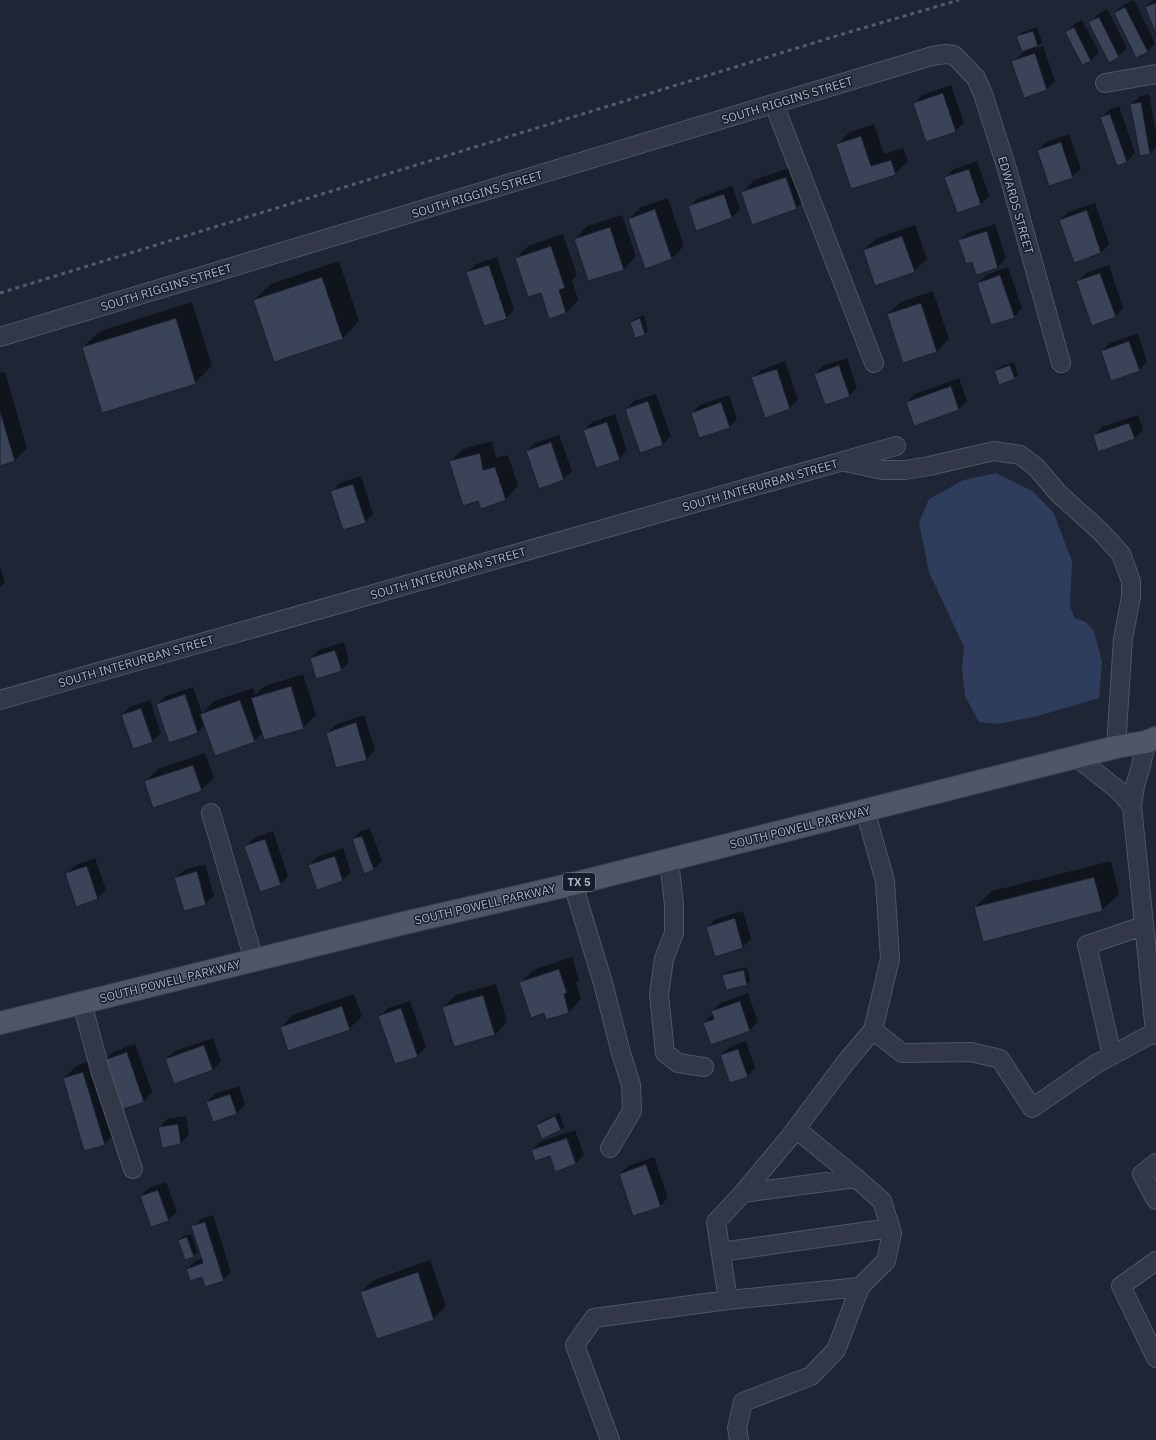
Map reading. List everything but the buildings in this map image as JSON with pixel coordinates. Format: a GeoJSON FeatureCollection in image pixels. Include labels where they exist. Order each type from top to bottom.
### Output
{"type":"FeatureCollection","features":[{"type":"Feature","properties":{"kind":"main road","name":"SOUTH POWELL PARKWAY"},"geometry":{"type":"LineString","coordinates":[[0,1023],[254,960],[573,884],[1116,747],[1151,740]]}},
{"type":"Feature","properties":{"kind":"street","name":"SOUTH RIGGINS STREET"},"geometry":{"type":"LineString","coordinates":[[0,337],[932,56],[945,54],[954,55]]}},
{"type":"Feature","properties":{"kind":"street","name":"EDWARDS STREET"},"geometry":{"type":"LineString","coordinates":[[954,55],[976,78],[983,94],[1007,169],[1061,363]]}},
{"type":"Feature","properties":{"kind":"street"},"geometry":{"type":"LineString","coordinates":[[1105,83],[1156,74]]}},
{"type":"Feature","properties":{"kind":"street"},"geometry":{"type":"LineString","coordinates":[[774,104],[874,363]]}},
{"type":"Feature","properties":{"kind":"street","name":"SOUTH INTERURBAN STREET"},"geometry":{"type":"LineString","coordinates":[[0,700],[896,446]]}},
{"type":"Feature","properties":{"kind":"street"},"geometry":{"type":"LineString","coordinates":[[843,461],[883,470],[905,470],[994,451],[1020,455],[1036,467],[1058,493],[1101,532],[1121,554],[1131,581],[1131,597],[1123,639],[1116,747]]}},
{"type":"Feature","properties":{"kind":"street"},"geometry":{"type":"LineString","coordinates":[[873,1030],[902,1053],[971,1052],[1000,1059],[1032,1108],[1096,1064],[1155,1034],[1132,806],[1135,786],[1151,740]]}},
{"type":"Feature","properties":{"kind":"street"},"geometry":{"type":"LineString","coordinates":[[1076,757],[1118,790],[1132,806]]}},
{"type":"Feature","properties":{"kind":"street"},"geometry":{"type":"LineString","coordinates":[[728,1300],[716,1222],[743,1193],[796,1129],[846,1062],[873,1030],[890,959],[885,881],[865,810]]}},
{"type":"Feature","properties":{"kind":"street"},"geometry":{"type":"LineString","coordinates":[[211,813],[254,960]]}},
{"type":"Feature","properties":{"kind":"street"},"geometry":{"type":"LineString","coordinates":[[669,860],[674,905],[674,933],[664,959],[659,994],[665,1053],[678,1063],[704,1067]]}},
{"type":"Feature","properties":{"kind":"street"},"geometry":{"type":"LineString","coordinates":[[573,884],[603,983],[621,1053],[632,1085],[632,1111],[610,1148]]}},
{"type":"Feature","properties":{"kind":"street"},"geometry":{"type":"LineString","coordinates":[[1112,1055],[1087,945],[1143,926]]}},
{"type":"Feature","properties":{"kind":"street"},"geometry":{"type":"LineString","coordinates":[[82,1003],[100,1070],[133,1169]]}},
{"type":"Feature","properties":{"kind":"street"},"geometry":{"type":"LineString","coordinates":[[739,1440],[737,1428],[743,1402],[811,1376],[836,1350],[860,1287],[886,1261],[892,1233],[882,1201],[796,1129]]}},
{"type":"Feature","properties":{"kind":"street"},"geometry":{"type":"LineString","coordinates":[[1156,1163],[1142,1174],[1156,1200]]}},
{"type":"Feature","properties":{"kind":"street"},"geometry":{"type":"LineString","coordinates":[[743,1193],[856,1178]]}},
{"type":"Feature","properties":{"kind":"street"},"geometry":{"type":"LineString","coordinates":[[721,1252],[890,1228]]}},
{"type":"Feature","properties":{"kind":"street"},"geometry":{"type":"LineString","coordinates":[[1156,1261],[1121,1286],[1156,1358]]}},
{"type":"Feature","properties":{"kind":"street"},"geometry":{"type":"LineString","coordinates":[[610,1440],[575,1345],[594,1318],[728,1300],[860,1287]]}},
{"type":"Feature","properties":{"kind":"water"},"geometry":{"type":"Polygon","coordinates":[[[996,473],[1032,491],[1053,512],[1072,561],[1070,607],[1075,618],[1086,622],[1094,631],[1102,662],[1099,698],[1038,716],[997,724],[979,722],[965,696],[962,667],[964,647],[929,572],[919,522],[929,499],[964,480],[996,473]]]}},
{"type":"Feature","properties":{"kind":"railway"},"geometry":{"type":"LineString","coordinates":[[0,293],[846,33],[959,0]]}}]}
